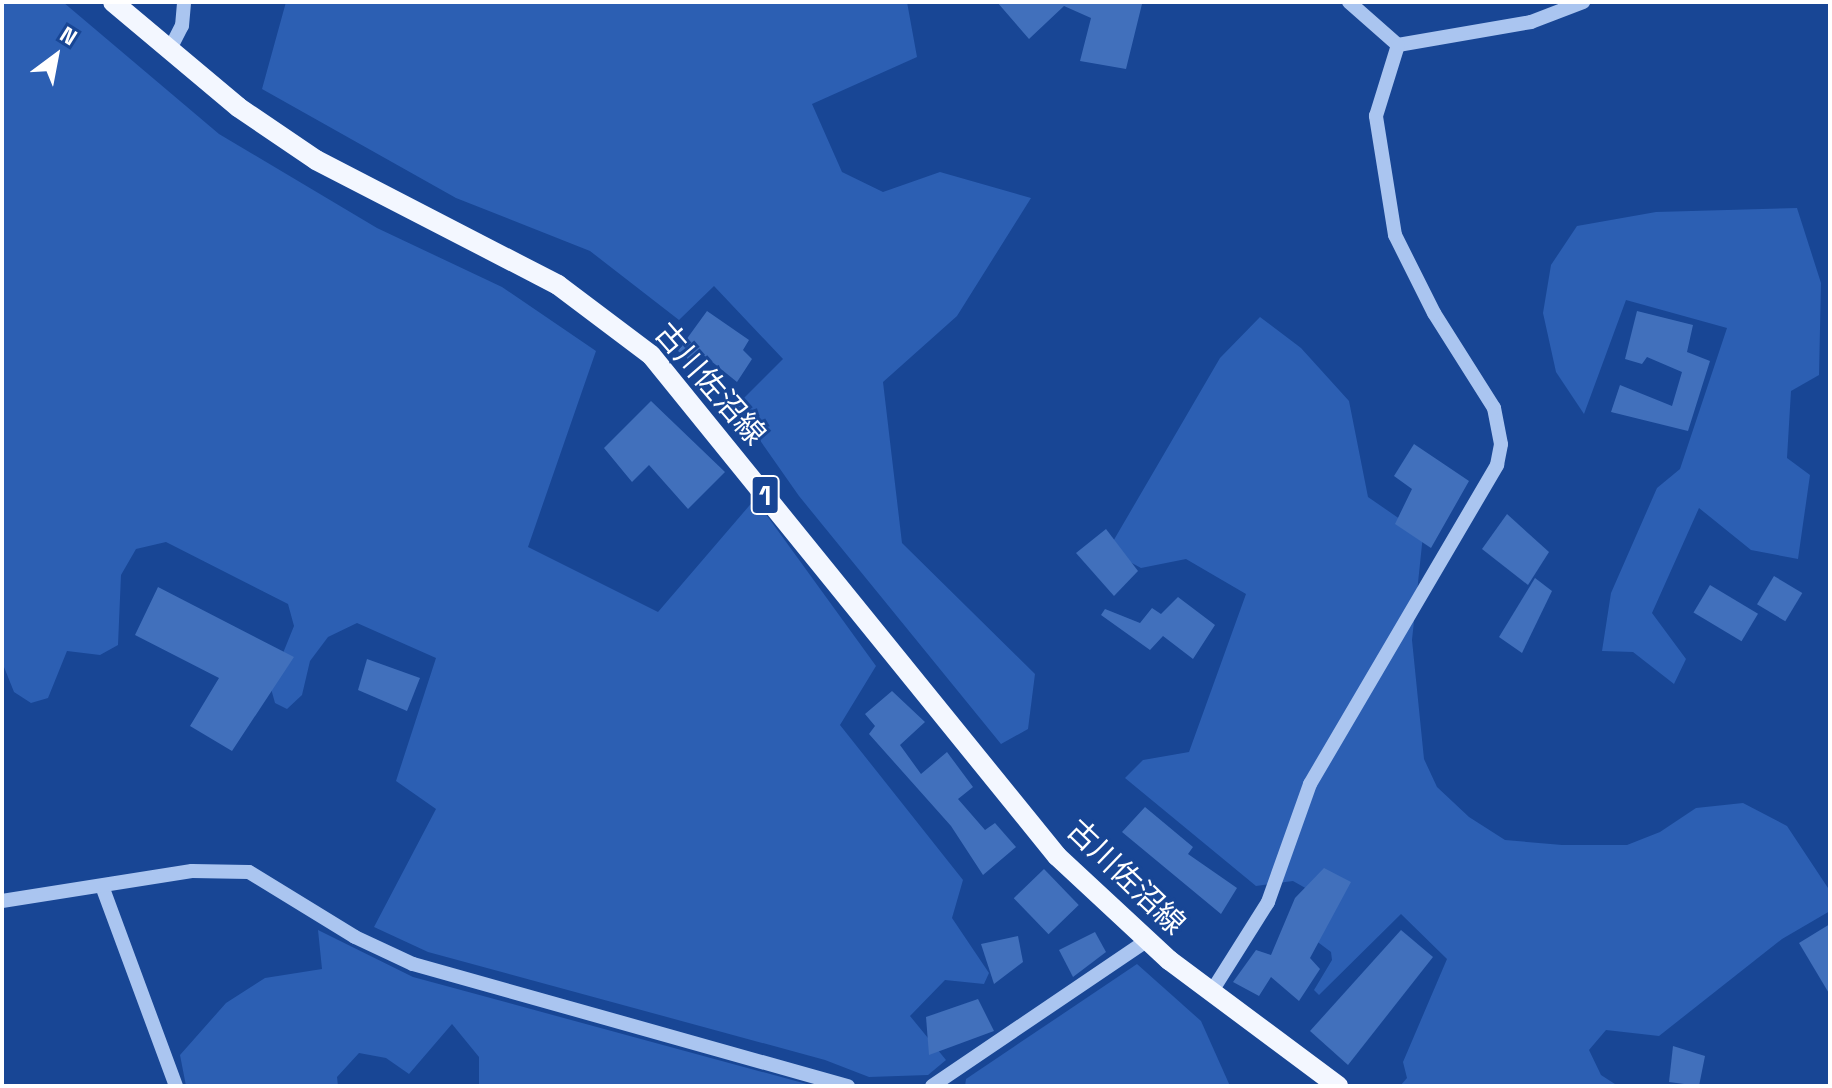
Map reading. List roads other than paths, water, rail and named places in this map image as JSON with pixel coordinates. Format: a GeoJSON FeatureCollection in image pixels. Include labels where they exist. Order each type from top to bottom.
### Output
{"type":"FeatureCollection","features":[{"type":"Feature","properties":{"kind":"main road","name":"古川佐沼線"},"geometry":{"type":"LineString","coordinates":[[113,2],[238,107],[316,160],[558,285],[651,355],[1010,801],[1090,890],[1146,941],[1338,1086]]}},
{"type":"Feature","properties":{"kind":"street"},"geometry":{"type":"LineString","coordinates":[[169,51],[182,26],[184,2]]}},
{"type":"Feature","properties":{"kind":"street"},"geometry":{"type":"LineString","coordinates":[[1349,2],[1398,45]]}},
{"type":"Feature","properties":{"kind":"street"},"geometry":{"type":"LineString","coordinates":[[1398,45],[1531,22],[1583,2]]}},
{"type":"Feature","properties":{"kind":"street"},"geometry":{"type":"LineString","coordinates":[[1212,991],[1268,902],[1310,784],[1499,454],[1494,408],[1410,267],[1390,214],[1376,116],[1398,45]]}},
{"type":"Feature","properties":{"kind":"street"},"geometry":{"type":"LineString","coordinates":[[2,901],[192,871],[249,872],[355,937],[413,964],[848,1086]]}},
{"type":"Feature","properties":{"kind":"street"},"geometry":{"type":"LineString","coordinates":[[102,886],[176,1086]]}},
{"type":"Feature","properties":{"kind":"street"},"geometry":{"type":"LineString","coordinates":[[932,1086],[1146,941]]}}]}
